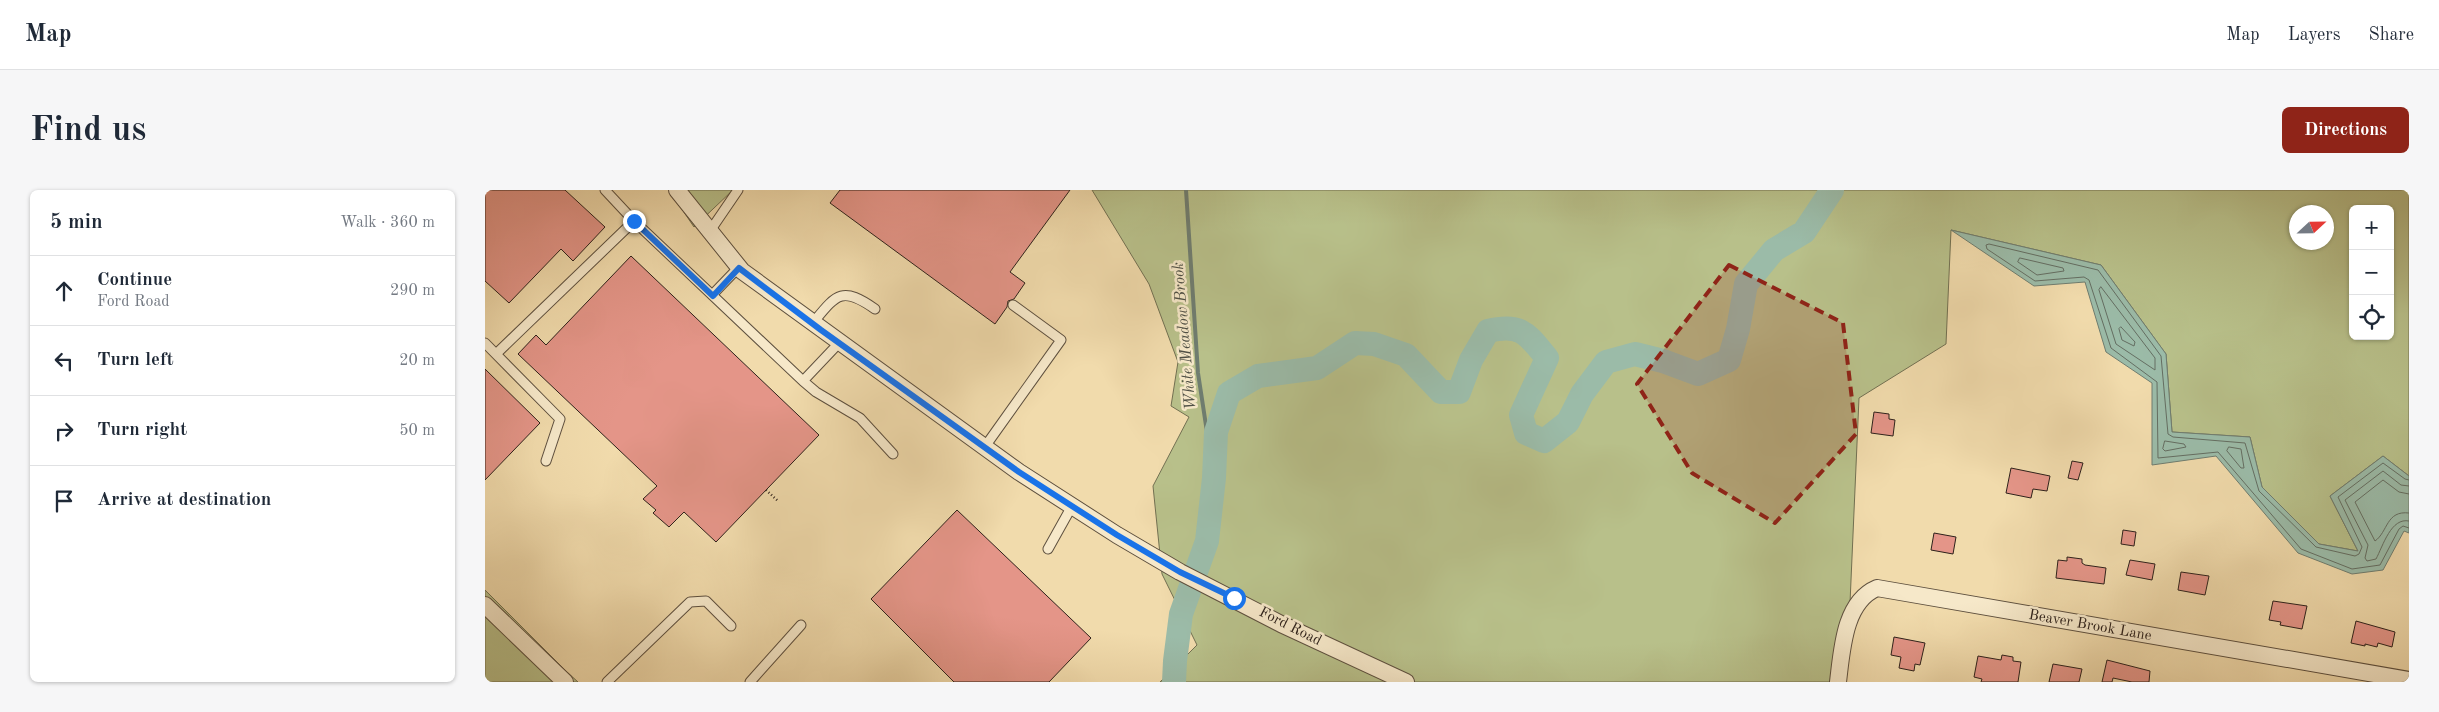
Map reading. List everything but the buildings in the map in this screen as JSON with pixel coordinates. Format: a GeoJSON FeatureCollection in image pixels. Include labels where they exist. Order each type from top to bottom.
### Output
{"type":"FeatureCollection","features":[{"type":"Feature","properties":{"kind":"street","name":"Ford Road"},"geometry":{"type":"LineString","coordinates":[[677,190],[739,268],[839,344],[984,448],[1072,506],[1180,572],[1290,628],[1406,682]]}},
{"type":"Feature","properties":{"kind":"street","name":"Beaver Brook Lane"},"geometry":{"type":"LineString","coordinates":[[1838,682],[1852,611],[1865,594],[1877,588],[2409,680]]}},
{"type":"Feature","properties":{"kind":"street"},"geometry":{"type":"LineString","coordinates":[[485,605],[565,682]]}},
{"type":"Feature","properties":{"kind":"lane"},"geometry":{"type":"LineString","coordinates":[[605,190],[634,221],[803,381],[816,392],[860,418],[893,454]]}},
{"type":"Feature","properties":{"kind":"lane"},"geometry":{"type":"LineString","coordinates":[[710,231],[738,190]]}},
{"type":"Feature","properties":{"kind":"lane"},"geometry":{"type":"LineString","coordinates":[[496,354],[634,221]]}},
{"type":"Feature","properties":{"kind":"lane"},"geometry":{"type":"LineString","coordinates":[[713,296],[739,268]]}},
{"type":"Feature","properties":{"kind":"lane"},"geometry":{"type":"LineString","coordinates":[[812,324],[829,304],[841,296],[850,294],[857,296],[875,309]]}},
{"type":"Feature","properties":{"kind":"lane"},"geometry":{"type":"LineString","coordinates":[[984,448],[1061,340],[1013,305]]}},
{"type":"Feature","properties":{"kind":"lane"},"geometry":{"type":"LineString","coordinates":[[485,344],[560,419],[546,461]]}},
{"type":"Feature","properties":{"kind":"lane"},"geometry":{"type":"LineString","coordinates":[[803,381],[839,344]]}},
{"type":"Feature","properties":{"kind":"lane"},"geometry":{"type":"LineString","coordinates":[[1048,549],[1072,506]]}},
{"type":"Feature","properties":{"kind":"lane"},"geometry":{"type":"LineString","coordinates":[[607,682],[690,602],[706,601],[731,626]]}},
{"type":"Feature","properties":{"kind":"lane"},"geometry":{"type":"LineString","coordinates":[[750,682],[801,625]]}},
{"type":"Feature","properties":{"kind":"path"},"geometry":{"type":"LineString","coordinates":[[766,490],[778,501]]}},
{"type":"Feature","properties":{"kind":"highlighted area"},"geometry":{"type":"Polygon","coordinates":[[[1729,265],[1843,323],[1856,434],[1775,523],[1692,473],[1637,384],[1729,265]]]}},
{"type":"Feature","properties":{"kind":"green space"},"geometry":{"type":"Polygon","coordinates":[[[669,190],[733,190],[694,227],[669,190]]]}},
{"type":"Feature","properties":{"kind":"green space"},"geometry":{"type":"Polygon","coordinates":[[[1092,190],[2409,190],[2409,476],[2383,456],[2330,496],[2358,551],[2319,544],[2262,487],[2250,437],[2172,432],[2166,354],[2101,265],[1951,230],[1946,344],[1859,398],[1850,603],[1835,682],[1160,682],[1197,645],[1162,574],[1153,486],[1189,417],[1171,406],[1178,362],[1149,284],[1092,190]]]}},
{"type":"Feature","properties":{"kind":"green space"},"geometry":{"type":"Polygon","coordinates":[[[485,590],[567,672],[578,682],[485,682],[485,590]]]}},
{"type":"Feature","properties":{"kind":"water"},"geometry":{"type":"Polygon","coordinates":[[[1951,230],[2101,265],[2166,354],[2172,432],[2250,437],[2262,487],[2319,544],[2358,551],[2330,496],[2383,456],[2409,476],[2409,533],[2404,531],[2383,570],[2352,574],[2298,553],[2216,456],[2152,465],[2152,383],[2106,352],[2085,282],[2034,286],[1951,230]]]}},
{"type":"Feature","properties":{"kind":"waterway","name":"White Meadow Brook"},"geometry":{"type":"LineString","coordinates":[[1186,190],[1198,373],[1214,478]]}},
{"type":"Feature","properties":{"kind":"waterway"},"geometry":{"type":"LineString","coordinates":[[1174,682],[1181,614],[1207,541],[1214,478],[1216,432],[1229,393],[1258,376],[1317,368],[1355,343],[1374,344],[1406,355],[1441,392],[1459,392],[1471,360],[1488,331],[1509,328],[1529,337],[1547,358],[1521,415],[1526,433],[1544,441],[1568,422],[1582,394],[1606,362],[1635,354],[1663,361],[1698,374],[1729,360],[1738,329],[1746,284],[1774,250],[1804,232],[1832,190]]}},
{"type":"Feature","properties":{"kind":"route"},"geometry":{"type":"LineString","coordinates":[[634,221],[713,296],[739,268],[821,330],[1019,472],[1117,535],[1180,572],[1234,598]]}}]}
